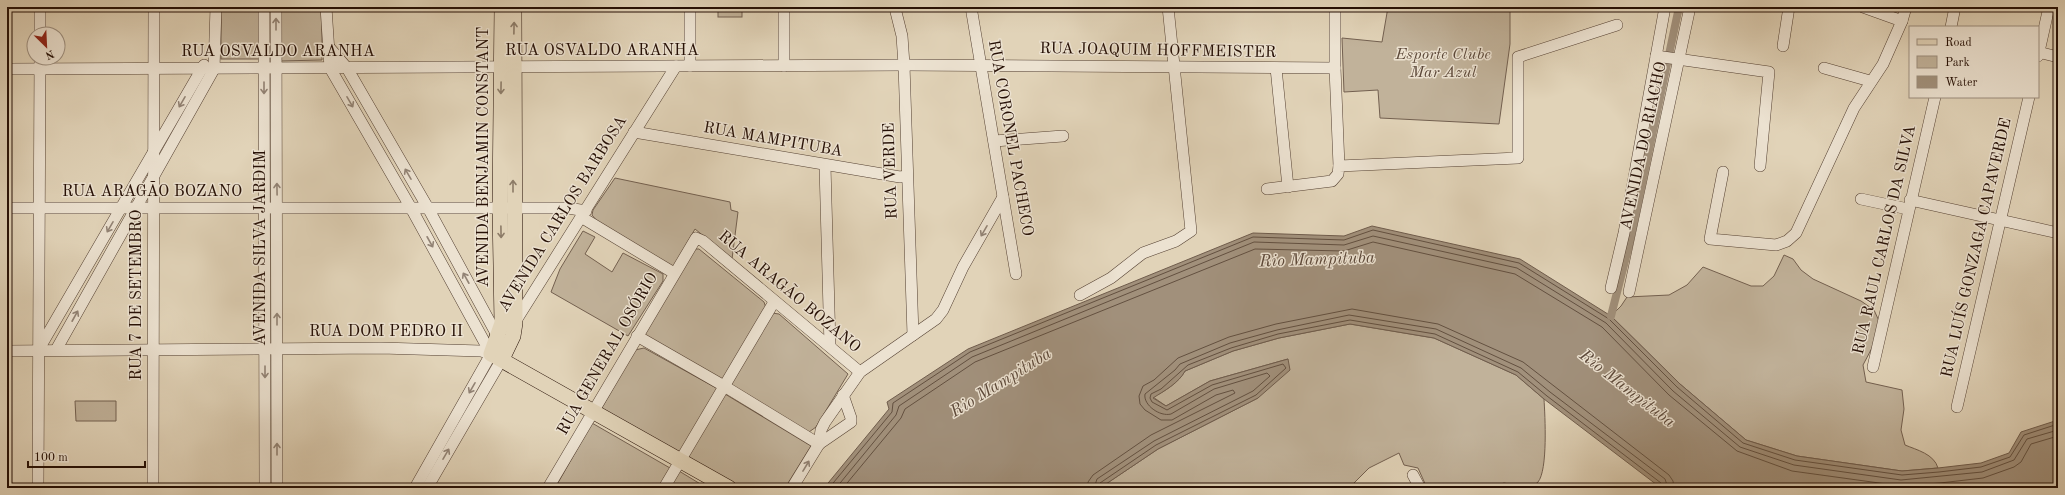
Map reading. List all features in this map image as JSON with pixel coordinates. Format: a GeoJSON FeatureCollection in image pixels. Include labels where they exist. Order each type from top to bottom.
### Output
{"type":"FeatureCollection","features":[{"type":"Feature","properties":{"kind":"main road","name":"AVENIDA BENJAMIN CONSTANT"},"geometry":{"type":"LineString","coordinates":[[502,7],[507,67],[507,208],[515,323]]}},
{"type":"Feature","properties":{"kind":"main road","name":"AVENIDA BENJAMIN CONSTANT"},"geometry":{"type":"LineString","coordinates":[[507,67],[514,7]]}},
{"type":"Feature","properties":{"kind":"main road","name":"AVENIDA BENJAMIN CONSTANT"},"geometry":{"type":"LineString","coordinates":[[497,356],[498,337],[502,323],[501,252],[507,208]]}},
{"type":"Feature","properties":{"kind":"main road"},"geometry":{"type":"LineString","coordinates":[[497,356],[507,326],[505,316],[506,263],[501,252]]}},
{"type":"Feature","properties":{"kind":"main road","name":"AVENIDA CARLOS BARBOSA"},"geometry":{"type":"LineString","coordinates":[[497,356],[513,336],[515,323]]}},
{"type":"Feature","properties":{"kind":"main road","name":"RUA DOM PEDRO II"},"geometry":{"type":"LineString","coordinates":[[497,356],[729,488]]}},
{"type":"Feature","properties":{"kind":"street"},"geometry":{"type":"LineString","coordinates":[[40,7],[40,26]]}},
{"type":"Feature","properties":{"kind":"street","name":"RUA 7 DE SETEMBRO"},"geometry":{"type":"LineString","coordinates":[[153,488],[154,7]]}},
{"type":"Feature","properties":{"kind":"street"},"geometry":{"type":"LineString","coordinates":[[56,350],[214,69],[216,7]]}},
{"type":"Feature","properties":{"kind":"street","name":"AVENIDA SILVA JARDIM"},"geometry":{"type":"LineString","coordinates":[[264,7],[265,488]]}},
{"type":"Feature","properties":{"kind":"street","name":"AVENIDA SILVA JARDIM"},"geometry":{"type":"LineString","coordinates":[[276,7],[278,208],[277,488]]}},
{"type":"Feature","properties":{"kind":"street"},"geometry":{"type":"LineString","coordinates":[[326,7],[330,68],[497,356]]}},
{"type":"Feature","properties":{"kind":"street"},"geometry":{"type":"LineString","coordinates":[[690,7],[690,66]]}},
{"type":"Feature","properties":{"kind":"street"},"geometry":{"type":"LineString","coordinates":[[784,7],[784,66]]}},
{"type":"Feature","properties":{"kind":"street","name":"RUA CORONEL PACHECO"},"geometry":{"type":"LineString","coordinates":[[971,7],[1016,274]]}},
{"type":"Feature","properties":{"kind":"street"},"geometry":{"type":"LineString","coordinates":[[1080,295],[1111,278],[1142,253],[1176,241],[1191,231],[1168,7]]}},
{"type":"Feature","properties":{"kind":"street"},"geometry":{"type":"LineString","coordinates":[[1267,189],[1332,181],[1338,174],[1335,7]]}},
{"type":"Feature","properties":{"kind":"street","name":"AVENIDA DO RIACHO"},"geometry":{"type":"LineString","coordinates":[[1611,288],[1624,234],[1665,7]]}},
{"type":"Feature","properties":{"kind":"street","name":"AVENIDA DO RIACHO"},"geometry":{"type":"LineString","coordinates":[[1629,292],[1690,7]]}},
{"type":"Feature","properties":{"kind":"street"},"geometry":{"type":"LineString","coordinates":[[1783,46],[1789,7]]}},
{"type":"Feature","properties":{"kind":"street"},"geometry":{"type":"LineString","coordinates":[[1863,7],[1902,21]]}},
{"type":"Feature","properties":{"kind":"street"},"geometry":{"type":"LineString","coordinates":[[1722,172],[1710,239],[1776,245],[1791,238],[1796,233],[1854,108],[1870,81],[1883,64],[1902,21],[1906,7]]}},
{"type":"Feature","properties":{"kind":"street"},"geometry":{"type":"LineString","coordinates":[[1951,26],[1955,7]]}},
{"type":"Feature","properties":{"kind":"street"},"geometry":{"type":"LineString","coordinates":[[2039,49],[2049,7]]}},
{"type":"Feature","properties":{"kind":"street","name":"RUA VERDE"},"geometry":{"type":"LineString","coordinates":[[895,8],[902,36],[904,65],[913,334]]}},
{"type":"Feature","properties":{"kind":"street"},"geometry":{"type":"LineString","coordinates":[[1339,166],[1518,158],[1518,57],[1616,25]]}},
{"type":"Feature","properties":{"kind":"street"},"geometry":{"type":"LineString","coordinates":[[328,46],[346,68],[428,208],[498,337]]}},
{"type":"Feature","properties":{"kind":"street"},"geometry":{"type":"LineString","coordinates":[[38,350],[202,69],[215,52]]}},
{"type":"Feature","properties":{"kind":"street"},"geometry":{"type":"LineString","coordinates":[[2039,53],[2058,57]]}},
{"type":"Feature","properties":{"kind":"street"},"geometry":{"type":"LineString","coordinates":[[1656,56],[1769,72],[1760,166]]}},
{"type":"Feature","properties":{"kind":"street","name":"RUA OSVALDO ARANHA"},"geometry":{"type":"LineString","coordinates":[[66,64],[154,69],[981,65]]}},
{"type":"Feature","properties":{"kind":"street","name":"RUA JOAQUIM HOFFMEISTER"},"geometry":{"type":"LineString","coordinates":[[981,65],[1335,68]]}},
{"type":"Feature","properties":{"kind":"street","name":"RUA OSVALDO ARANHA"},"geometry":{"type":"LineString","coordinates":[[7,69],[26,66]]}},
{"type":"Feature","properties":{"kind":"street"},"geometry":{"type":"LineString","coordinates":[[38,488],[40,66]]}},
{"type":"Feature","properties":{"kind":"street","name":"AVENIDA CARLOS BARBOSA"},"geometry":{"type":"LineString","coordinates":[[515,323],[676,66]]}},
{"type":"Feature","properties":{"kind":"street"},"geometry":{"type":"LineString","coordinates":[[1276,68],[1288,187]]}},
{"type":"Feature","properties":{"kind":"street"},"geometry":{"type":"LineString","coordinates":[[1824,68],[1870,81]]}},
{"type":"Feature","properties":{"kind":"street","name":"RUA RAUL CARLOS DA SILVA"},"geometry":{"type":"LineString","coordinates":[[1873,367],[1934,98]]}},
{"type":"Feature","properties":{"kind":"street","name":"RUA LUÍS GONZAGA CAPAVERDE"},"geometry":{"type":"LineString","coordinates":[[1958,407],[2028,98]]}},
{"type":"Feature","properties":{"kind":"street","name":"RUA MAMPITUBA"},"geometry":{"type":"LineString","coordinates":[[634,132],[825,166],[900,177],[907,176]]}},
{"type":"Feature","properties":{"kind":"street"},"geometry":{"type":"LineString","coordinates":[[994,141],[1063,136]]}},
{"type":"Feature","properties":{"kind":"street"},"geometry":{"type":"LineString","coordinates":[[825,166],[830,346]]}},
{"type":"Feature","properties":{"kind":"street"},"geometry":{"type":"LineString","coordinates":[[792,488],[819,444],[823,426],[842,395],[860,372],[936,319],[943,310],[962,267],[1004,197]]}},
{"type":"Feature","properties":{"kind":"street"},"geometry":{"type":"LineString","coordinates":[[1861,199],[1909,205],[2000,220],[2058,233]]}},
{"type":"Feature","properties":{"kind":"street","name":"RUA ARAGÃO BOZANO"},"geometry":{"type":"LineString","coordinates":[[7,208],[568,208],[584,214],[674,273]]}},
{"type":"Feature","properties":{"kind":"street"},"geometry":{"type":"LineString","coordinates":[[1624,234],[1641,238]]}},
{"type":"Feature","properties":{"kind":"street","name":"RUA ARAGÃO BOZANO"},"geometry":{"type":"LineString","coordinates":[[696,238],[703,241],[774,302],[830,346],[860,372]]}},
{"type":"Feature","properties":{"kind":"street","name":"RUA GENERAL OSÓRIO"},"geometry":{"type":"LineString","coordinates":[[548,488],[696,238]]}},
{"type":"Feature","properties":{"kind":"street"},"geometry":{"type":"LineString","coordinates":[[664,488],[774,302]]}},
{"type":"Feature","properties":{"kind":"street"},"geometry":{"type":"LineString","coordinates":[[637,336],[724,386],[819,444]]}},
{"type":"Feature","properties":{"kind":"street","name":"RUA DOM PEDRO II"},"geometry":{"type":"LineString","coordinates":[[7,351],[265,349],[466,350],[481,351],[497,356]]}},
{"type":"Feature","properties":{"kind":"street","name":"AVENIDA CARLOS BARBOSA"},"geometry":{"type":"LineString","coordinates":[[415,488],[497,356]]}},
{"type":"Feature","properties":{"kind":"street","name":"AVENIDA CARLOS BARBOSA"},"geometry":{"type":"LineString","coordinates":[[427,488],[497,356]]}},
{"type":"Feature","properties":{"kind":"street"},"geometry":{"type":"LineString","coordinates":[[819,444],[851,422],[851,418],[842,395]]}},
{"type":"Feature","properties":{"kind":"street"},"geometry":{"type":"LineString","coordinates":[[1413,474],[1420,488]]}},
{"type":"Feature","properties":{"kind":"green space"},"geometry":{"type":"Polygon","coordinates":[[[221,7],[261,7],[261,59],[221,59],[221,7]]]}},
{"type":"Feature","properties":{"kind":"green space"},"geometry":{"type":"Polygon","coordinates":[[[279,7],[322,7],[322,60],[280,61],[279,7]]]}},
{"type":"Feature","properties":{"kind":"green space"},"geometry":{"type":"Polygon","coordinates":[[[718,7],[742,7],[742,17],[718,17],[718,7]]]}},
{"type":"Feature","properties":{"kind":"green space","name":"Esporte Clube Mar Azul"},"geometry":{"type":"Polygon","coordinates":[[[1388,7],[1510,7],[1510,44],[1499,124],[1380,118],[1378,90],[1344,92],[1342,38],[1382,42],[1388,7]]]}},
{"type":"Feature","properties":{"kind":"green space"},"geometry":{"type":"Polygon","coordinates":[[[615,178],[730,202],[731,210],[738,212],[732,259],[695,229],[674,266],[667,268],[597,221],[592,215],[593,210],[615,178]]]}},
{"type":"Feature","properties":{"kind":"green space"},"geometry":{"type":"Polygon","coordinates":[[[583,231],[595,237],[585,254],[612,272],[623,253],[663,274],[663,281],[628,336],[551,292],[560,269],[583,231]]]}},
{"type":"Feature","properties":{"kind":"green space"},"geometry":{"type":"Polygon","coordinates":[[[693,249],[699,249],[764,302],[766,308],[722,382],[644,335],[693,249]]]}},
{"type":"Feature","properties":{"kind":"green space"},"geometry":{"type":"Polygon","coordinates":[[[1784,255],[1793,259],[1801,270],[1813,279],[1861,301],[1874,310],[1879,321],[1873,346],[1863,365],[1866,382],[1902,390],[1904,409],[1901,430],[1905,445],[1929,456],[1936,463],[1938,468],[1902,471],[1797,456],[1746,440],[1680,384],[1611,316],[1621,306],[1627,297],[1669,295],[1687,285],[1703,267],[1751,286],[1763,286],[1774,276],[1784,255]]]}},
{"type":"Feature","properties":{"kind":"green space"},"geometry":{"type":"Polygon","coordinates":[[[772,313],[779,314],[848,374],[816,427],[809,432],[730,386],[772,313]]]}},
{"type":"Feature","properties":{"kind":"green space"},"geometry":{"type":"Polygon","coordinates":[[[1350,324],[1434,338],[1516,375],[1544,399],[1545,455],[1541,476],[1538,482],[1528,488],[1504,483],[1488,488],[1427,488],[1418,468],[1404,465],[1399,453],[1369,468],[1349,488],[1100,488],[1158,449],[1258,398],[1288,359],[1210,381],[1166,406],[1153,397],[1171,386],[1185,371],[1233,351],[1279,338],[1350,324]]]}},
{"type":"Feature","properties":{"kind":"green space"},"geometry":{"type":"Polygon","coordinates":[[[644,348],[718,389],[679,456],[600,411],[635,350],[644,348]]]}},
{"type":"Feature","properties":{"kind":"green space"},"geometry":{"type":"Polygon","coordinates":[[[725,394],[811,446],[785,488],[733,488],[685,459],[725,394]]]}},
{"type":"Feature","properties":{"kind":"green space"},"geometry":{"type":"Polygon","coordinates":[[[75,401],[116,401],[116,421],[76,421],[75,401]]]}},
{"type":"Feature","properties":{"kind":"green space"},"geometry":{"type":"Polygon","coordinates":[[[592,423],[670,468],[658,488],[555,488],[592,423]]]}},
{"type":"Feature","properties":{"kind":"green space"},"geometry":{"type":"Polygon","coordinates":[[[679,471],[707,488],[669,488],[679,471]]]}},
{"type":"Feature","properties":{"kind":"water","name":"Rio Mampituba"},"geometry":{"type":"Polygon","coordinates":[[[1372,226],[1520,259],[1611,316],[1680,384],[1746,440],[1797,456],[1902,471],[1981,463],[2009,453],[2021,432],[2058,420],[2058,488],[1661,488],[1544,399],[1516,375],[1434,338],[1350,324],[1279,338],[1233,351],[1185,371],[1175,383],[1153,398],[1166,406],[1210,381],[1288,359],[1290,370],[1258,398],[1158,449],[1100,488],[824,488],[889,409],[887,402],[968,349],[1253,233],[1344,236],[1372,226]]]}},
{"type":"Feature","properties":{"kind":"waterway"},"geometry":{"type":"LineString","coordinates":[[1611,316],[1629,245],[1679,7]]}}]}
